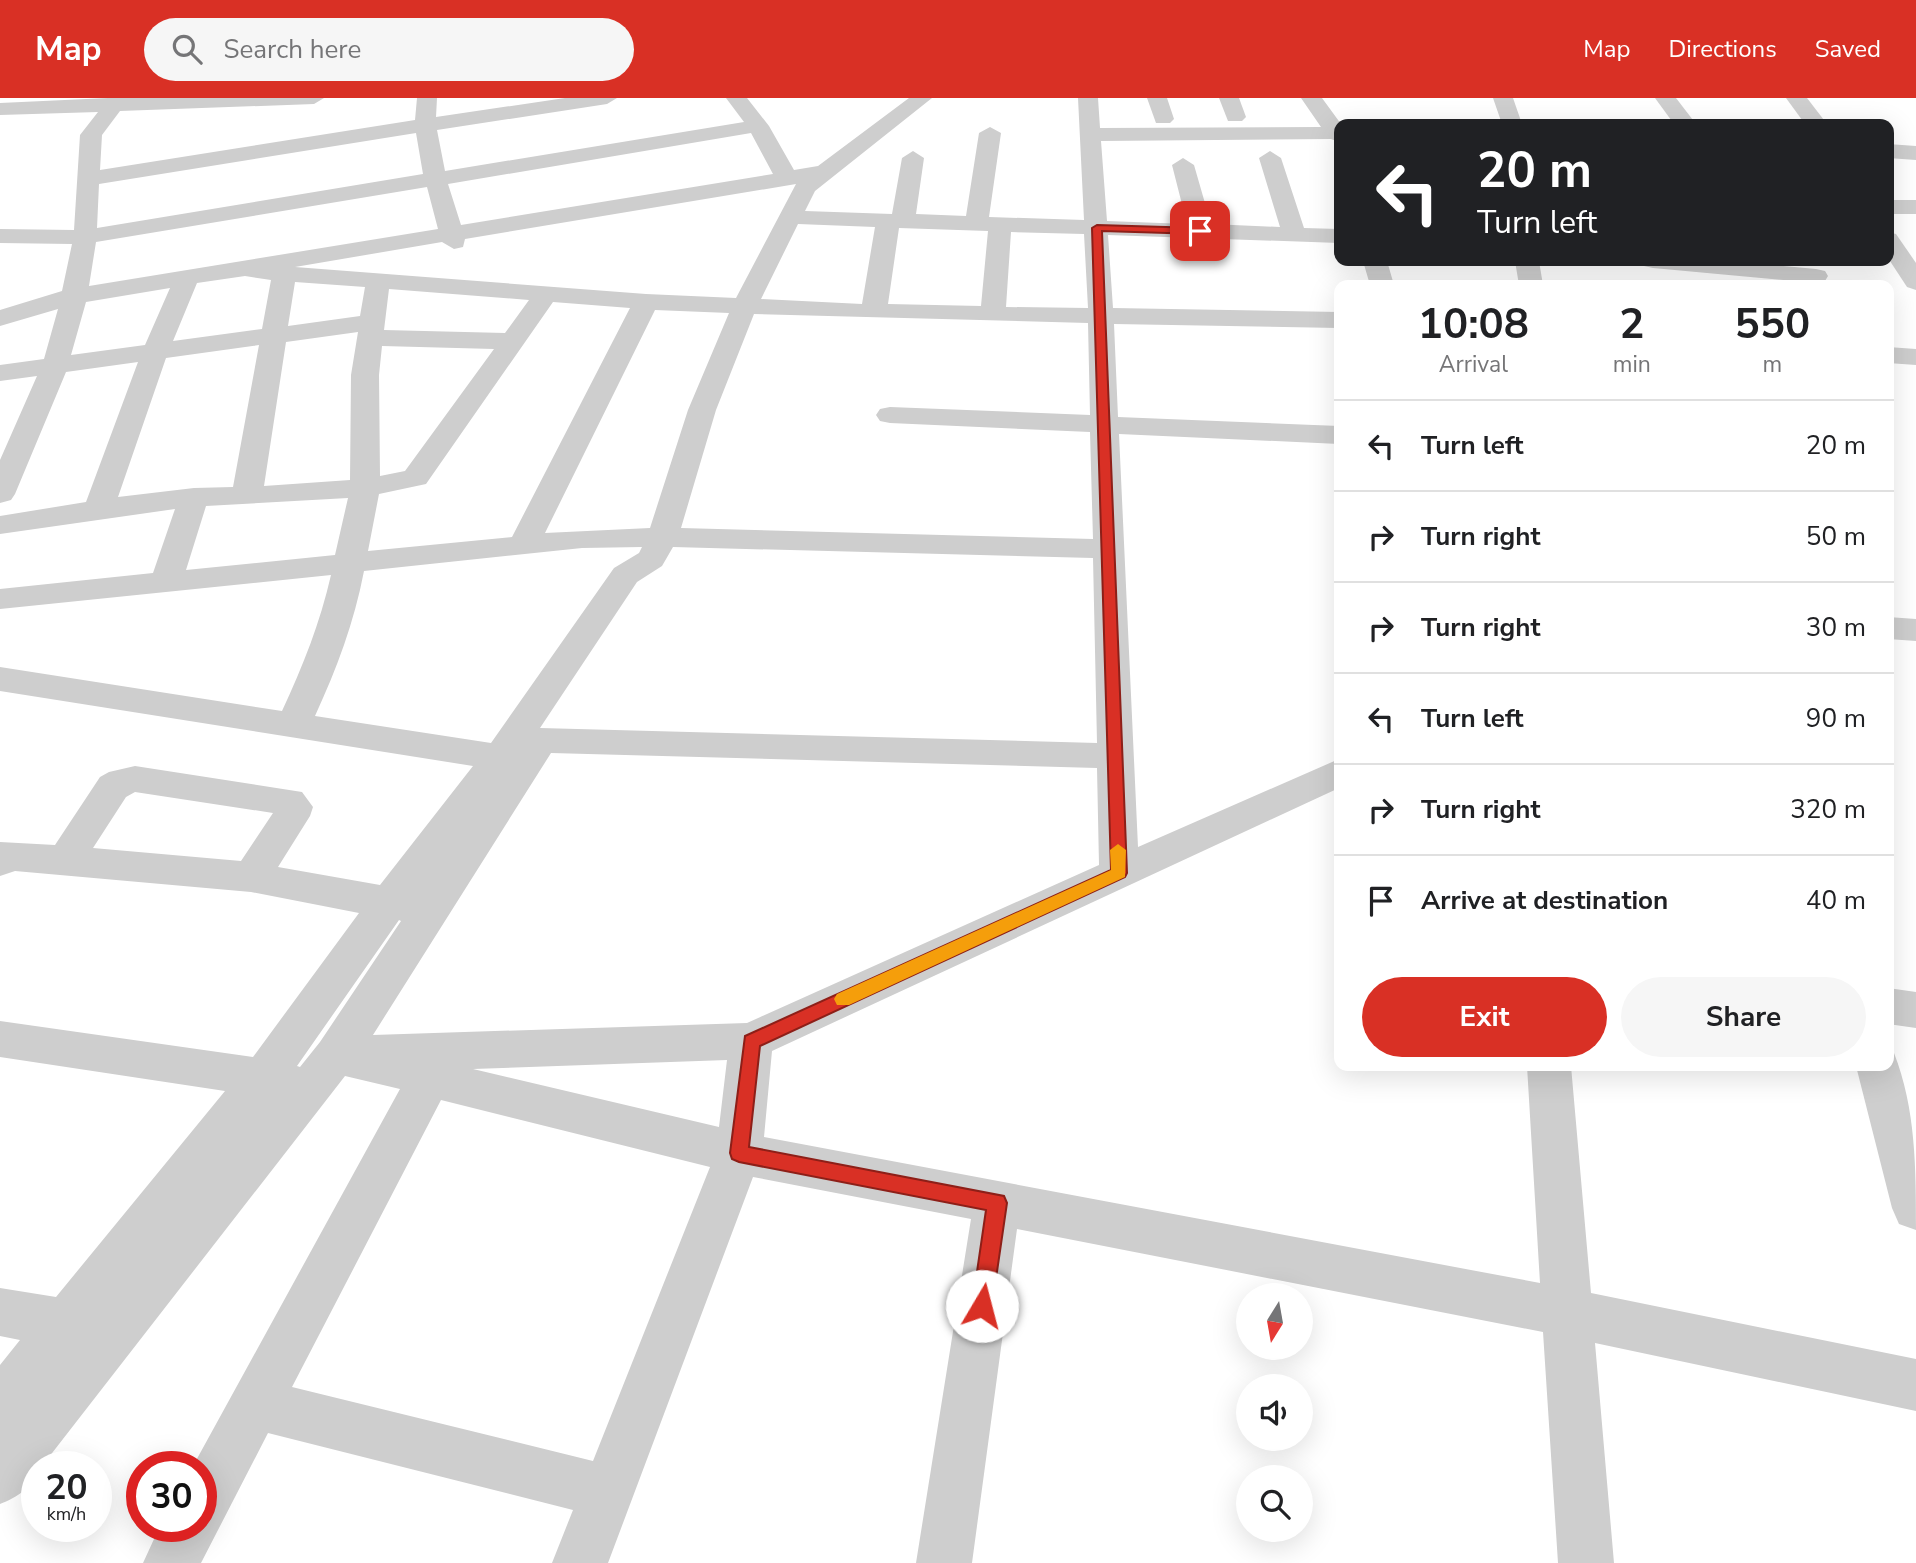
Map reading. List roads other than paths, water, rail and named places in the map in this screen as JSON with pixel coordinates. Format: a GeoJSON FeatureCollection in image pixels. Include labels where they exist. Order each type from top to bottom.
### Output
{"type":"FeatureCollection","features":[{"type":"Feature","properties":{"kind":"street"},"geometry":{"type":"LineString","coordinates":[[3,107],[117,101],[314,98]]}},
{"type":"Feature","properties":{"kind":"street"},"geometry":{"type":"LineString","coordinates":[[426,98],[425,125],[435,177],[452,237]]}},
{"type":"Feature","properties":{"kind":"street"},"geometry":{"type":"LineString","coordinates":[[89,179],[607,98]]}},
{"type":"Feature","properties":{"kind":"street"},"geometry":{"type":"LineString","coordinates":[[736,98],[806,179]]}},
{"type":"Feature","properties":{"kind":"street"},"geometry":{"type":"LineString","coordinates":[[0,1406],[264,1077],[409,907],[655,577],[657,548],[702,410],[745,305],[806,179],[884,114],[922,98]]}},
{"type":"Feature","properties":{"kind":"street"},"geometry":{"type":"LineString","coordinates":[[1088,98],[1101,316],[1119,873]]}},
{"type":"Feature","properties":{"kind":"street"},"geometry":{"type":"LineString","coordinates":[[1157,98],[1163,119]]}},
{"type":"Feature","properties":{"kind":"street"},"geometry":{"type":"LineString","coordinates":[[1311,98],[1334,129]]}},
{"type":"Feature","properties":{"kind":"street"},"geometry":{"type":"LineString","coordinates":[[1503,98],[1510,119]]}},
{"type":"Feature","properties":{"kind":"street"},"geometry":{"type":"LineString","coordinates":[[1665,98],[1681,119]]}},
{"type":"Feature","properties":{"kind":"street"},"geometry":{"type":"LineString","coordinates":[[1796,98],[1812,119]]}},
{"type":"Feature","properties":{"kind":"street"},"geometry":{"type":"LineString","coordinates":[[0,494],[55,366],[65,301],[85,237],[91,135],[117,101]]}},
{"type":"Feature","properties":{"kind":"street"},"geometry":{"type":"LineString","coordinates":[[0,236],[85,237],[435,177],[758,126]]}},
{"type":"Feature","properties":{"kind":"street"},"geometry":{"type":"LineString","coordinates":[[990,133],[988,224],[993,314]]}},
{"type":"Feature","properties":{"kind":"street"},"geometry":{"type":"LineString","coordinates":[[1092,135],[1334,134]]}},
{"type":"Feature","properties":{"kind":"street"},"geometry":{"type":"LineString","coordinates":[[1894,151],[1916,153]]}},
{"type":"Feature","properties":{"kind":"street"},"geometry":{"type":"LineString","coordinates":[[874,312],[913,158]]}},
{"type":"Feature","properties":{"kind":"street"},"geometry":{"type":"LineString","coordinates":[[1269,158],[1294,234]]}},
{"type":"Feature","properties":{"kind":"street"},"geometry":{"type":"LineString","coordinates":[[1183,165],[1200,231]]}},
{"type":"Feature","properties":{"kind":"street"},"geometry":{"type":"LineString","coordinates":[[0,318],[65,301],[806,179]]}},
{"type":"Feature","properties":{"kind":"street"},"geometry":{"type":"LineString","coordinates":[[1894,207],[1916,208]]}},
{"type":"Feature","properties":{"kind":"street"},"geometry":{"type":"LineString","coordinates":[[788,217],[1334,236]]}},
{"type":"Feature","properties":{"kind":"street"},"geometry":{"type":"LineString","coordinates":[[65,301],[452,237]]}},
{"type":"Feature","properties":{"kind":"street"},"geometry":{"type":"LineString","coordinates":[[1894,248],[1916,282]]}},
{"type":"Feature","properties":{"kind":"street"},"geometry":{"type":"LineString","coordinates":[[1730,266],[1815,276]]}},
{"type":"Feature","properties":{"kind":"street"},"geometry":{"type":"LineString","coordinates":[[254,271],[646,302],[874,312],[1334,320]]}},
{"type":"Feature","properties":{"kind":"street"},"geometry":{"type":"LineString","coordinates":[[247,496],[284,274]]}},
{"type":"Feature","properties":{"kind":"street"},"geometry":{"type":"LineString","coordinates":[[292,727],[324,658],[339,614],[365,488],[365,375],[378,281]]}},
{"type":"Feature","properties":{"kind":"street"},"geometry":{"type":"LineString","coordinates":[[99,509],[154,354],[185,282]]}},
{"type":"Feature","properties":{"kind":"street"},"geometry":{"type":"LineString","coordinates":[[0,525],[194,497],[365,488],[415,478],[546,294]]}},
{"type":"Feature","properties":{"kind":"street"},"geometry":{"type":"LineString","coordinates":[[523,545],[646,302]]}},
{"type":"Feature","properties":{"kind":"street"},"geometry":{"type":"LineString","coordinates":[[0,373],[274,337],[371,330],[512,341]]}},
{"type":"Feature","properties":{"kind":"street"},"geometry":{"type":"LineString","coordinates":[[1894,355],[1916,357]]}},
{"type":"Feature","properties":{"kind":"street"},"geometry":{"type":"LineString","coordinates":[[890,415],[1104,422],[1334,435]]}},
{"type":"Feature","properties":{"kind":"street"},"geometry":{"type":"LineString","coordinates":[[167,580],[194,497]]}},
{"type":"Feature","properties":{"kind":"street"},"geometry":{"type":"LineString","coordinates":[[0,599],[582,539],[657,548],[1108,549]]}},
{"type":"Feature","properties":{"kind":"street"},"geometry":{"type":"LineString","coordinates":[[1894,628],[1916,630]]}},
{"type":"Feature","properties":{"kind":"street"},"geometry":{"type":"LineString","coordinates":[[0,679],[292,727],[523,753],[1115,756]]}},
{"type":"Feature","properties":{"kind":"street"},"geometry":{"type":"LineString","coordinates":[[0,1039],[264,1077],[751,1041],[1334,774]]}},
{"type":"Feature","properties":{"kind":"street"},"geometry":{"type":"LineString","coordinates":[[64,862],[113,787],[122,781],[135,779],[289,802],[294,807],[291,816],[251,877]]}},
{"type":"Feature","properties":{"kind":"street"},"geometry":{"type":"LineString","coordinates":[[0,861],[5,855],[251,877],[409,907]]}},
{"type":"Feature","properties":{"kind":"street"},"geometry":{"type":"LineString","coordinates":[[0,1477],[323,1071],[409,907]]}},
{"type":"Feature","properties":{"kind":"street"},"geometry":{"type":"LineString","coordinates":[[1894,1007],[1916,1010]]}},
{"type":"Feature","properties":{"kind":"street"},"geometry":{"type":"LineString","coordinates":[[580,1563],[739,1153],[751,1041]]}},
{"type":"Feature","properties":{"kind":"street"},"geometry":{"type":"LineString","coordinates":[[323,1071],[429,1078],[739,1153],[1566,1312],[1916,1385]]}},
{"type":"Feature","properties":{"kind":"street"},"geometry":{"type":"LineString","coordinates":[[1549,1071],[1586,1563]]}},
{"type":"Feature","properties":{"kind":"street"},"geometry":{"type":"LineString","coordinates":[[1879,1071],[1916,1208]]}},
{"type":"Feature","properties":{"kind":"street"},"geometry":{"type":"LineString","coordinates":[[217,1476],[429,1078]]}},
{"type":"Feature","properties":{"kind":"street"},"geometry":{"type":"LineString","coordinates":[[944,1563],[997,1203]]}},
{"type":"Feature","properties":{"kind":"street"},"geometry":{"type":"LineString","coordinates":[[0,1312],[116,1332]]}},
{"type":"Feature","properties":{"kind":"street"},"geometry":{"type":"LineString","coordinates":[[256,1404],[608,1492]]}},
{"type":"Feature","properties":{"kind":"street"},"geometry":{"type":"LineString","coordinates":[[171,1563],[182,1542]]}}]}
